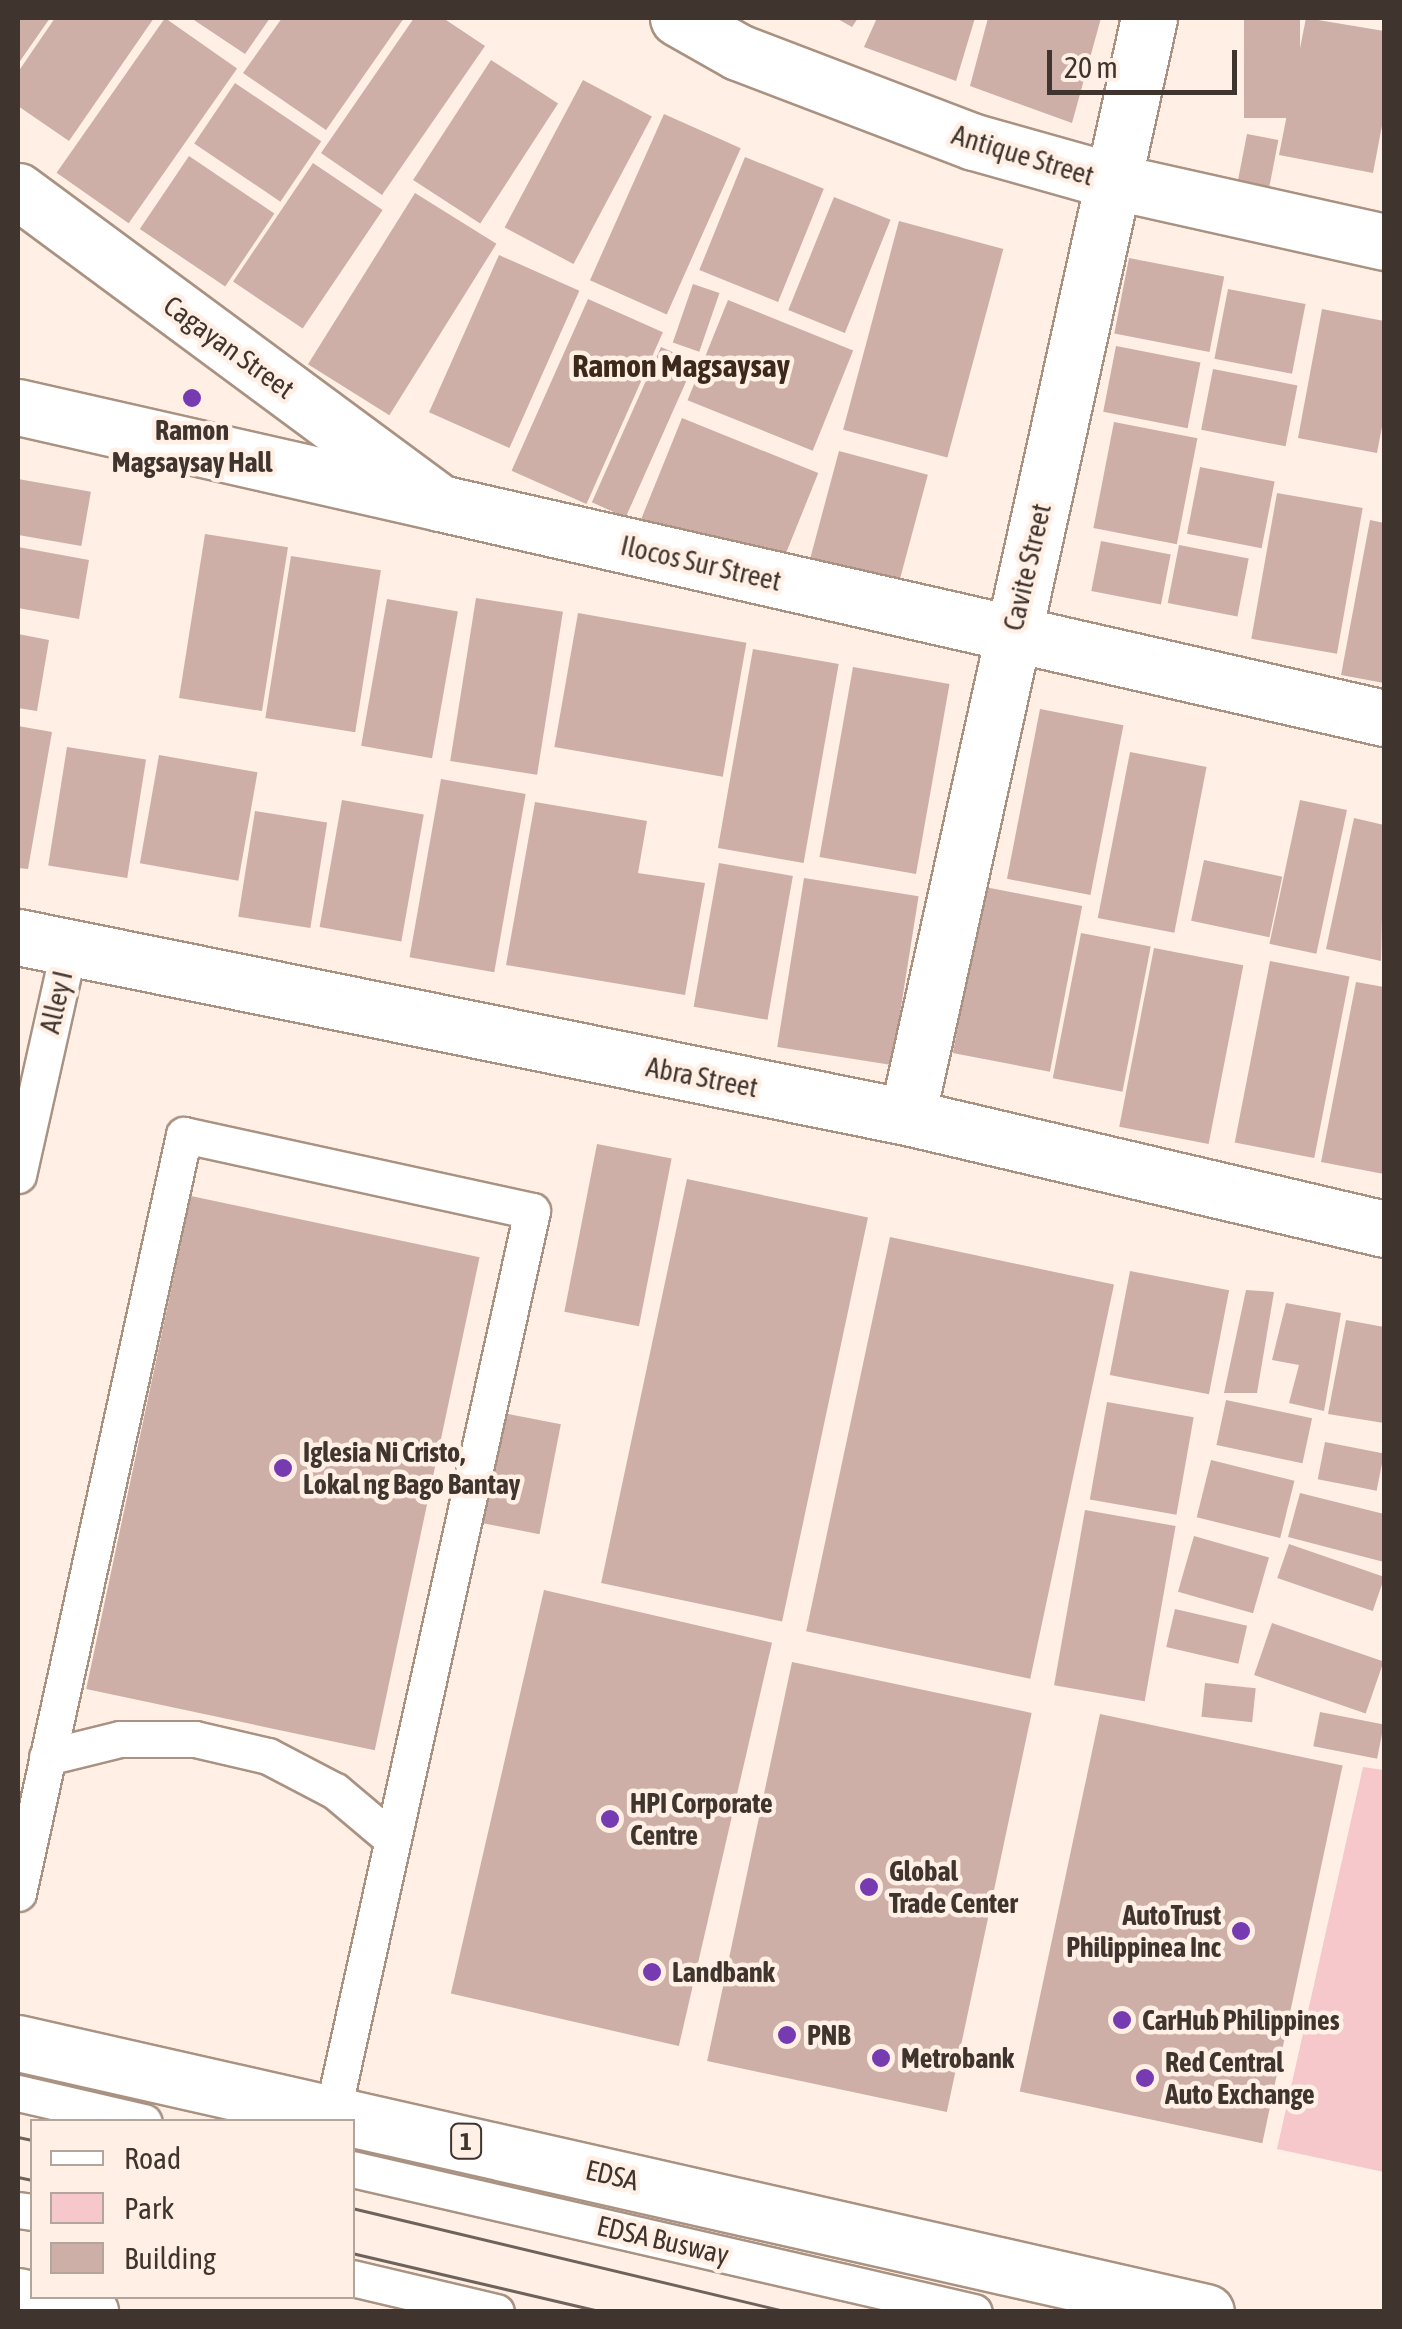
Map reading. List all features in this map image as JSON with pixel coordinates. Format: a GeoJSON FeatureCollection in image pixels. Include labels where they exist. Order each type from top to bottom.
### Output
{"type":"FeatureCollection","features":[{"type":"Feature","properties":{"kind":"main road","name":"Antique Street"},"geometry":{"type":"LineString","coordinates":[[678,18],[738,52],[862,101],[1116,182],[1384,242]]}},
{"type":"Feature","properties":{"kind":"main road","name":"Cavite Street"},"geometry":{"type":"LineString","coordinates":[[906,1117],[1116,182],[1149,18]]}},
{"type":"Feature","properties":{"kind":"main road","name":"Cagayan Street"},"geometry":{"type":"LineString","coordinates":[[18,191],[440,503]]}},
{"type":"Feature","properties":{"kind":"main road","name":"Ilocos Sur Street"},"geometry":{"type":"LineString","coordinates":[[18,408],[1384,718]]}},
{"type":"Feature","properties":{"kind":"main road","name":"Abra Street"},"geometry":{"type":"LineString","coordinates":[[43,941],[906,1117],[1384,1229]]}},
{"type":"Feature","properties":{"kind":"main road","name":"EDSA"},"geometry":{"type":"LineString","coordinates":[[18,2043],[334,2110],[1206,2312]]}},
{"type":"Feature","properties":{"kind":"main road"},"geometry":{"type":"LineString","coordinates":[[32,2299],[90,2312]]}},
{"type":"Feature","properties":{"kind":"lane","name":"Alley I"},"geometry":{"type":"LineString","coordinates":[[18,1176],[43,941]]}},
{"type":"Feature","properties":{"kind":"lane"},"geometry":{"type":"LineString","coordinates":[[18,1893],[184,1135],[532,1210],[334,2110]]}},
{"type":"Feature","properties":{"kind":"lane"},"geometry":{"type":"LineString","coordinates":[[47,1757],[120,1740],[196,1740],[268,1756],[336,1791],[392,1839]]}},
{"type":"Feature","properties":{"kind":"lane"},"geometry":{"type":"LineString","coordinates":[[18,2093],[131,2119]]}},
{"type":"Feature","properties":{"kind":"lane","name":"EDSA Busway"},"geometry":{"type":"LineString","coordinates":[[355,2170],[974,2312]]}},
{"type":"Feature","properties":{"kind":"lane"},"geometry":{"type":"LineString","coordinates":[[355,2279],[496,2312]]}},
{"type":"Feature","properties":{"kind":"green space"},"geometry":{"type":"Polygon","coordinates":[[[1363,1767],[1384,1770],[1384,2172],[1277,2149],[1363,1767]]]}},
{"type":"Feature","properties":{"kind":"building"},"geometry":{"type":"Polygon","coordinates":[[[18,18],[50,18],[18,64],[18,18]]]}},
{"type":"Feature","properties":{"kind":"building"},"geometry":{"type":"Polygon","coordinates":[[[55,18],[154,18],[69,141],[18,106],[18,72],[55,18]]]}},
{"type":"Feature","properties":{"kind":"building"},"geometry":{"type":"Polygon","coordinates":[[[165,18],[237,68],[129,223],[57,173],[165,18]]]}},
{"type":"Feature","properties":{"kind":"building"},"geometry":{"type":"Polygon","coordinates":[[[191,18],[270,18],[245,54],[191,18]]]}},
{"type":"Feature","properties":{"kind":"building"},"geometry":{"type":"Polygon","coordinates":[[[282,18],[404,18],[326,130],[243,73],[282,18]]]}},
{"type":"Feature","properties":{"kind":"building"},"geometry":{"type":"Polygon","coordinates":[[[414,18],[443,18],[485,46],[382,195],[321,153],[414,18]]]}},
{"type":"Feature","properties":{"kind":"building"},"geometry":{"type":"Polygon","coordinates":[[[836,18],[858,18],[852,27],[836,18]]]}},
{"type":"Feature","properties":{"kind":"building"},"geometry":{"type":"Polygon","coordinates":[[[877,18],[975,18],[956,81],[864,47],[877,18]]]}},
{"type":"Feature","properties":{"kind":"building"},"geometry":{"type":"Polygon","coordinates":[[[988,18],[1101,18],[1072,123],[970,86],[988,18]]]}},
{"type":"Feature","properties":{"kind":"building"},"geometry":{"type":"Polygon","coordinates":[[[1244,18],[1300,18],[1300,118],[1244,118],[1244,18]]]}},
{"type":"Feature","properties":{"kind":"building"},"geometry":{"type":"Polygon","coordinates":[[[1306,18],[1384,31],[1384,115],[1373,173],[1279,155],[1306,18]]]}},
{"type":"Feature","properties":{"kind":"building"},"geometry":{"type":"Polygon","coordinates":[[[491,60],[558,104],[480,224],[413,180],[491,60]]]}},
{"type":"Feature","properties":{"kind":"building"},"geometry":{"type":"Polygon","coordinates":[[[583,80],[652,117],[573,264],[505,227],[583,80]]]}},
{"type":"Feature","properties":{"kind":"building"},"geometry":{"type":"Polygon","coordinates":[[[235,83],[321,141],[280,202],[194,144],[235,83]]]}},
{"type":"Feature","properties":{"kind":"building"},"geometry":{"type":"Polygon","coordinates":[[[664,114],[741,148],[667,314],[590,280],[664,114]]]}},
{"type":"Feature","properties":{"kind":"building"},"geometry":{"type":"Polygon","coordinates":[[[1247,134],[1278,140],[1268,191],[1237,185],[1247,134]]]}},
{"type":"Feature","properties":{"kind":"building"},"geometry":{"type":"Polygon","coordinates":[[[189,156],[274,214],[225,287],[140,229],[189,156]]]}},
{"type":"Feature","properties":{"kind":"building"},"geometry":{"type":"Polygon","coordinates":[[[745,157],[824,189],[778,302],[699,270],[745,157]]]}},
{"type":"Feature","properties":{"kind":"building"},"geometry":{"type":"Polygon","coordinates":[[[313,163],[383,210],[303,329],[233,282],[313,163]]]}},
{"type":"Feature","properties":{"kind":"building"},"geometry":{"type":"Polygon","coordinates":[[[415,193],[496,244],[389,415],[308,364],[415,193]]]}},
{"type":"Feature","properties":{"kind":"building"},"geometry":{"type":"Polygon","coordinates":[[[834,197],[891,220],[845,333],[788,310],[834,197]]]}},
{"type":"Feature","properties":{"kind":"building"},"geometry":{"type":"Polygon","coordinates":[[[899,221],[1003,249],[947,458],[843,430],[899,221]]]}},
{"type":"Feature","properties":{"kind":"building"},"geometry":{"type":"Polygon","coordinates":[[[499,255],[579,291],[509,448],[429,412],[499,255]]]}},
{"type":"Feature","properties":{"kind":"building"},"geometry":{"type":"Polygon","coordinates":[[[1129,258],[1224,277],[1210,352],[1114,334],[1129,258]]]}},
{"type":"Feature","properties":{"kind":"building"},"geometry":{"type":"Polygon","coordinates":[[[693,284],[719,293],[699,352],[673,343],[693,284]]]}},
{"type":"Feature","properties":{"kind":"building"},"geometry":{"type":"Polygon","coordinates":[[[1228,289],[1306,304],[1292,374],[1214,359],[1228,289]]]}},
{"type":"Feature","properties":{"kind":"building"},"geometry":{"type":"Polygon","coordinates":[[[588,299],[663,332],[586,504],[512,471],[588,299]]]}},
{"type":"Feature","properties":{"kind":"building"},"geometry":{"type":"Polygon","coordinates":[[[728,300],[853,351],[813,451],[688,400],[728,300]]]}},
{"type":"Feature","properties":{"kind":"building"},"geometry":{"type":"Polygon","coordinates":[[[1322,309],[1384,321],[1384,416],[1377,453],[1298,438],[1322,309]]]}},
{"type":"Feature","properties":{"kind":"building"},"geometry":{"type":"Polygon","coordinates":[[[1116,346],[1200,362],[1188,428],[1103,412],[1116,346]]]}},
{"type":"Feature","properties":{"kind":"building"},"geometry":{"type":"Polygon","coordinates":[[[661,347],[695,362],[626,517],[592,502],[661,347]]]}},
{"type":"Feature","properties":{"kind":"building"},"geometry":{"type":"Polygon","coordinates":[[[1213,369],[1297,385],[1286,446],[1201,430],[1213,369]]]}},
{"type":"Feature","properties":{"kind":"building"},"geometry":{"type":"Polygon","coordinates":[[[682,418],[818,473],[777,574],[641,519],[682,418]]]}},
{"type":"Feature","properties":{"kind":"building"},"geometry":{"type":"Polygon","coordinates":[[[1114,422],[1197,438],[1177,544],[1093,528],[1114,422]]]}},
{"type":"Feature","properties":{"kind":"building"},"geometry":{"type":"Polygon","coordinates":[[[839,451],[928,475],[899,583],[810,559],[839,451]]]}},
{"type":"Feature","properties":{"kind":"building"},"geometry":{"type":"Polygon","coordinates":[[[1200,467],[1275,482],[1262,548],[1187,534],[1200,467]]]}},
{"type":"Feature","properties":{"kind":"building"},"geometry":{"type":"Polygon","coordinates":[[[18,479],[91,492],[81,546],[18,535],[18,479]]]}},
{"type":"Feature","properties":{"kind":"building"},"geometry":{"type":"Polygon","coordinates":[[[1277,493],[1363,508],[1337,654],[1251,639],[1277,493]]]}},
{"type":"Feature","properties":{"kind":"building"},"geometry":{"type":"Polygon","coordinates":[[[1370,520],[1384,523],[1384,683],[1341,675],[1370,520]]]}},
{"type":"Feature","properties":{"kind":"building"},"geometry":{"type":"Polygon","coordinates":[[[205,534],[288,547],[262,711],[179,698],[205,534]]]}},
{"type":"Feature","properties":{"kind":"building"},"geometry":{"type":"Polygon","coordinates":[[[1101,541],[1171,555],[1161,605],[1091,591],[1101,541]]]}},
{"type":"Feature","properties":{"kind":"building"},"geometry":{"type":"Polygon","coordinates":[[[1179,545],[1249,559],[1237,616],[1168,603],[1179,545]]]}},
{"type":"Feature","properties":{"kind":"building"},"geometry":{"type":"Polygon","coordinates":[[[18,547],[89,560],[79,619],[18,608],[18,547]]]}},
{"type":"Feature","properties":{"kind":"building"},"geometry":{"type":"Polygon","coordinates":[[[291,556],[381,570],[355,732],[265,718],[291,556]]]}},
{"type":"Feature","properties":{"kind":"building"},"geometry":{"type":"Polygon","coordinates":[[[476,598],[563,612],[537,775],[450,761],[476,598]]]}},
{"type":"Feature","properties":{"kind":"building"},"geometry":{"type":"Polygon","coordinates":[[[387,599],[458,612],[432,758],[361,746],[387,599]]]}},
{"type":"Feature","properties":{"kind":"building"},"geometry":{"type":"Polygon","coordinates":[[[578,613],[746,643],[723,777],[554,747],[578,613]]]}},
{"type":"Feature","properties":{"kind":"building"},"geometry":{"type":"Polygon","coordinates":[[[18,634],[49,640],[37,711],[18,708],[18,634]]]}},
{"type":"Feature","properties":{"kind":"building"},"geometry":{"type":"Polygon","coordinates":[[[753,649],[839,664],[804,863],[718,848],[753,649]]]}},
{"type":"Feature","properties":{"kind":"building"},"geometry":{"type":"Polygon","coordinates":[[[853,667],[950,684],[916,874],[819,857],[853,667]]]}},
{"type":"Feature","properties":{"kind":"building"},"geometry":{"type":"Polygon","coordinates":[[[1040,709],[1123,725],[1090,895],[1007,879],[1040,709]]]}},
{"type":"Feature","properties":{"kind":"building"},"geometry":{"type":"Polygon","coordinates":[[[18,726],[52,732],[28,869],[18,868],[18,726]]]}},
{"type":"Feature","properties":{"kind":"building"},"geometry":{"type":"Polygon","coordinates":[[[67,747],[146,760],[127,878],[48,866],[67,747]]]}},
{"type":"Feature","properties":{"kind":"building"},"geometry":{"type":"Polygon","coordinates":[[[1130,752],[1207,767],[1174,933],[1098,918],[1130,752]]]}},
{"type":"Feature","properties":{"kind":"building"},"geometry":{"type":"Polygon","coordinates":[[[159,755],[257,772],[238,881],[140,863],[159,755]]]}},
{"type":"Feature","properties":{"kind":"building"},"geometry":{"type":"Polygon","coordinates":[[[441,779],[526,794],[494,972],[410,957],[441,779]]]}},
{"type":"Feature","properties":{"kind":"building"},"geometry":{"type":"Polygon","coordinates":[[[342,800],[424,814],[401,941],[320,927],[342,800]]]}},
{"type":"Feature","properties":{"kind":"building"},"geometry":{"type":"Polygon","coordinates":[[[1300,800],[1347,810],[1316,954],[1269,944],[1300,800]]]}},
{"type":"Feature","properties":{"kind":"building"},"geometry":{"type":"Polygon","coordinates":[[[535,802],[647,821],[638,873],[705,883],[685,995],[506,965],[535,802]]]}},
{"type":"Feature","properties":{"kind":"building"},"geometry":{"type":"Polygon","coordinates":[[[255,811],[327,822],[310,928],[238,917],[255,811]]]}},
{"type":"Feature","properties":{"kind":"building"},"geometry":{"type":"Polygon","coordinates":[[[1354,818],[1384,825],[1381,961],[1326,949],[1354,818]]]}},
{"type":"Feature","properties":{"kind":"building"},"geometry":{"type":"Polygon","coordinates":[[[1204,860],[1282,877],[1269,937],[1191,921],[1204,860]]]}},
{"type":"Feature","properties":{"kind":"building"},"geometry":{"type":"Polygon","coordinates":[[[719,863],[793,876],[768,1020],[694,1007],[719,863]]]}},
{"type":"Feature","properties":{"kind":"building"},"geometry":{"type":"Polygon","coordinates":[[[804,878],[919,896],[892,1065],[777,1047],[804,878]]]}},
{"type":"Feature","properties":{"kind":"building"},"geometry":{"type":"Polygon","coordinates":[[[985,887],[1082,906],[1050,1072],[953,1053],[985,887]]]}},
{"type":"Feature","properties":{"kind":"building"},"geometry":{"type":"Polygon","coordinates":[[[1081,933],[1151,947],[1122,1092],[1053,1078],[1081,933]]]}},
{"type":"Feature","properties":{"kind":"building"},"geometry":{"type":"Polygon","coordinates":[[[1154,948],[1243,965],[1209,1144],[1119,1127],[1154,948]]]}},
{"type":"Feature","properties":{"kind":"building"},"geometry":{"type":"Polygon","coordinates":[[[1270,961],[1350,976],[1314,1158],[1235,1143],[1270,961]]]}},
{"type":"Feature","properties":{"kind":"building"},"geometry":{"type":"Polygon","coordinates":[[[1356,982],[1384,987],[1384,1174],[1321,1162],[1356,982]]]}},
{"type":"Feature","properties":{"kind":"building"},"geometry":{"type":"Polygon","coordinates":[[[597,1144],[672,1159],[639,1326],[564,1312],[597,1144]]]}},
{"type":"Feature","properties":{"kind":"building"},"geometry":{"type":"Polygon","coordinates":[[[687,1179],[868,1217],[782,1621],[601,1583],[687,1179]]]}},
{"type":"Feature","properties":{"kind":"building","name":"Iglesia Ni Cristo, Lokal ng Bago Bantay"},"geometry":{"type":"Polygon","coordinates":[[[191,1196],[480,1257],[375,1750],[86,1689],[191,1196]]]}},
{"type":"Feature","properties":{"kind":"building"},"geometry":{"type":"Polygon","coordinates":[[[890,1237],[1114,1285],[1030,1679],[806,1631],[890,1237]]]}},
{"type":"Feature","properties":{"kind":"building"},"geometry":{"type":"Polygon","coordinates":[[[1130,1271],[1229,1290],[1209,1394],[1110,1375],[1130,1271]]]}},
{"type":"Feature","properties":{"kind":"building"},"geometry":{"type":"Polygon","coordinates":[[[1246,1290],[1274,1292],[1257,1393],[1224,1393],[1246,1290]]]}},
{"type":"Feature","properties":{"kind":"building"},"geometry":{"type":"Polygon","coordinates":[[[1286,1303],[1341,1313],[1324,1411],[1289,1403],[1299,1365],[1272,1360],[1286,1303]]]}},
{"type":"Feature","properties":{"kind":"building"},"geometry":{"type":"Polygon","coordinates":[[[1346,1320],[1384,1327],[1384,1423],[1328,1414],[1346,1320]]]}},
{"type":"Feature","properties":{"kind":"building"},"geometry":{"type":"Polygon","coordinates":[[[1226,1400],[1312,1418],[1303,1463],[1216,1445],[1226,1400]]]}},
{"type":"Feature","properties":{"kind":"building"},"geometry":{"type":"Polygon","coordinates":[[[1107,1402],[1194,1417],[1176,1515],[1090,1499],[1107,1402]]]}},
{"type":"Feature","properties":{"kind":"building"},"geometry":{"type":"Polygon","coordinates":[[[498,1412],[561,1424],[539,1534],[477,1522],[498,1412]]]}},
{"type":"Feature","properties":{"kind":"building"},"geometry":{"type":"Polygon","coordinates":[[[1325,1442],[1384,1453],[1377,1491],[1318,1479],[1325,1442]]]}},
{"type":"Feature","properties":{"kind":"building"},"geometry":{"type":"Polygon","coordinates":[[[1211,1460],[1294,1481],[1280,1538],[1197,1517],[1211,1460]]]}},
{"type":"Feature","properties":{"kind":"building"},"geometry":{"type":"Polygon","coordinates":[[[1300,1493],[1384,1514],[1384,1562],[1288,1537],[1300,1493]]]}},
{"type":"Feature","properties":{"kind":"building"},"geometry":{"type":"Polygon","coordinates":[[[1085,1510],[1176,1526],[1145,1701],[1054,1685],[1085,1510]]]}},
{"type":"Feature","properties":{"kind":"building"},"geometry":{"type":"Polygon","coordinates":[[[1194,1536],[1269,1557],[1253,1613],[1178,1592],[1194,1536]]]}},
{"type":"Feature","properties":{"kind":"building"},"geometry":{"type":"Polygon","coordinates":[[[1289,1544],[1384,1577],[1373,1611],[1277,1578],[1289,1544]]]}},
{"type":"Feature","properties":{"kind":"building","name":"HPI Corporate Centre"},"geometry":{"type":"Polygon","coordinates":[[[544,1590],[772,1643],[679,2046],[451,1993],[544,1590]]]}},
{"type":"Feature","properties":{"kind":"building"},"geometry":{"type":"Polygon","coordinates":[[[1175,1609],[1247,1626],[1238,1664],[1166,1647],[1175,1609]]]}},
{"type":"Feature","properties":{"kind":"building"},"geometry":{"type":"Polygon","coordinates":[[[1272,1623],[1384,1661],[1366,1713],[1254,1675],[1272,1623]]]}},
{"type":"Feature","properties":{"kind":"building","name":"Global Trade Center"},"geometry":{"type":"Polygon","coordinates":[[[792,1662],[1032,1713],[947,2112],[707,2061],[792,1662]]]}},
{"type":"Feature","properties":{"kind":"building"},"geometry":{"type":"Polygon","coordinates":[[[1205,1683],[1256,1688],[1252,1722],[1201,1717],[1205,1683]]]}},
{"type":"Feature","properties":{"kind":"building"},"geometry":{"type":"Polygon","coordinates":[[[1320,1712],[1384,1724],[1377,1759],[1313,1746],[1320,1712]]]}},
{"type":"Feature","properties":{"kind":"building"},"geometry":{"type":"Polygon","coordinates":[[[1100,1714],[1343,1766],[1262,2143],[1020,2092],[1100,1714]]]}},
{"type":"Feature","properties":{"kind":"tram line"},"geometry":{"type":"LineString","coordinates":[[18,2137],[30,2140]]}},
{"type":"Feature","properties":{"kind":"tram line"},"geometry":{"type":"LineString","coordinates":[[18,2177],[30,2180]]}},
{"type":"Feature","properties":{"kind":"tram line"},"geometry":{"type":"LineString","coordinates":[[355,2209],[789,2312]]}},
{"type":"Feature","properties":{"kind":"tram line"},"geometry":{"type":"LineString","coordinates":[[355,2254],[604,2312]]}},
{"type":"Feature","properties":{"kind":"place","name":"Ramon Magsaysay Hall"},"geometry":{"type":"Point","coordinates":[192,398]}},
{"type":"Feature","properties":{"kind":"place","name":"Iglesia Ni Cristo, Lokal ng Bago Bantay"},"geometry":{"type":"Point","coordinates":[283,1468]}},
{"type":"Feature","properties":{"kind":"place","name":"HPI Corporate Centre"},"geometry":{"type":"Point","coordinates":[610,1819]}},
{"type":"Feature","properties":{"kind":"place","name":"Global Trade Center"},"geometry":{"type":"Point","coordinates":[869,1887]}},
{"type":"Feature","properties":{"kind":"place","name":"AutoTrust Philippinea Inc"},"geometry":{"type":"Point","coordinates":[1241,1931]}},
{"type":"Feature","properties":{"kind":"place","name":"Landbank"},"geometry":{"type":"Point","coordinates":[652,1972]}},
{"type":"Feature","properties":{"kind":"place","name":"CarHub Philippines"},"geometry":{"type":"Point","coordinates":[1122,2020]}},
{"type":"Feature","properties":{"kind":"place","name":"PNB"},"geometry":{"type":"Point","coordinates":[787,2035]}},
{"type":"Feature","properties":{"kind":"place","name":"Metrobank"},"geometry":{"type":"Point","coordinates":[881,2058]}},
{"type":"Feature","properties":{"kind":"place","name":"Red Central Auto Exchange"},"geometry":{"type":"Point","coordinates":[1145,2078]}},
{"type":"Feature","properties":{"kind":"district","name":"Ramon Magsaysay"},"geometry":{"type":"Point","coordinates":[681,366]}}]}
